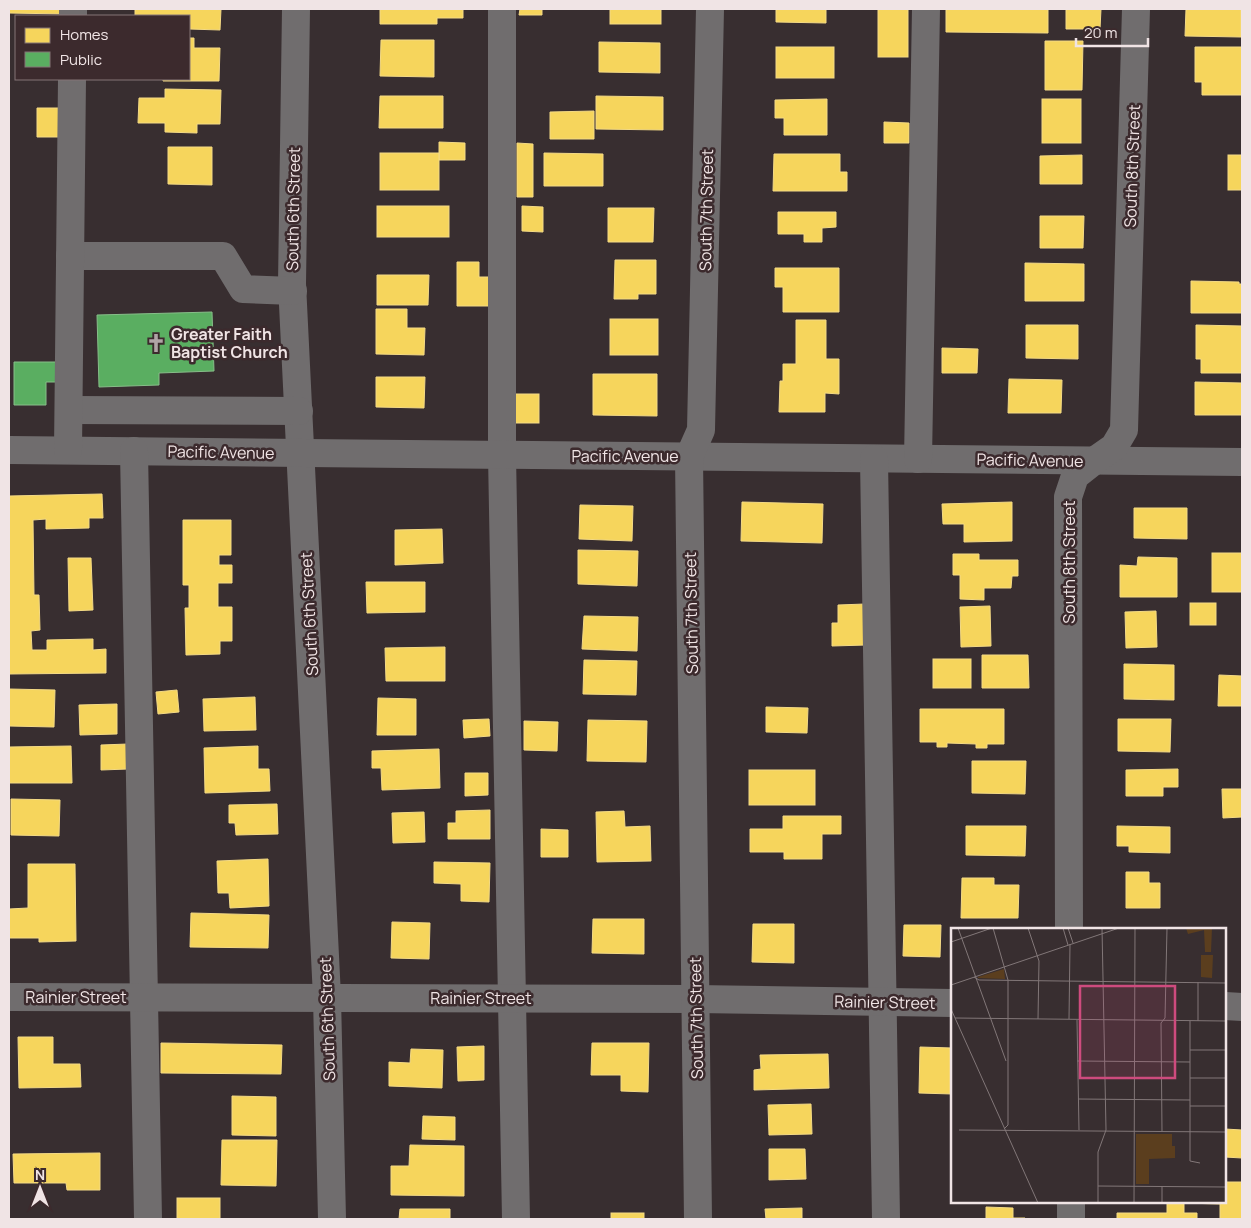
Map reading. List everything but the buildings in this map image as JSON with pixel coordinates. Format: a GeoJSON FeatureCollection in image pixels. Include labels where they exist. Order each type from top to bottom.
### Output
{"type":"FeatureCollection","features":[{"type":"Feature","properties":{"kind":"street","name":"South 6th Street"},"geometry":{"type":"LineString","coordinates":[[296,9],[293,291],[327,997],[332,1219]]}},
{"type":"Feature","properties":{"kind":"street"},"geometry":{"type":"LineString","coordinates":[[502,9],[502,455],[516,1219]]}},
{"type":"Feature","properties":{"kind":"street","name":"South 7th Street"},"geometry":{"type":"LineString","coordinates":[[698,1219],[689,456],[702,430],[710,9]]}},
{"type":"Feature","properties":{"kind":"street"},"geometry":{"type":"LineString","coordinates":[[918,459],[926,9]]}},
{"type":"Feature","properties":{"kind":"street","name":"South 8th Street"},"geometry":{"type":"LineString","coordinates":[[1069,928],[1068,497],[1076,476],[1114,447],[1124,430],[1136,9]]}},
{"type":"Feature","properties":{"kind":"street"},"geometry":{"type":"LineString","coordinates":[[68,450],[72,80]]}},
{"type":"Feature","properties":{"kind":"street"},"geometry":{"type":"LineString","coordinates":[[70,256],[223,256],[243,289],[293,291]]}},
{"type":"Feature","properties":{"kind":"street"},"geometry":{"type":"LineString","coordinates":[[69,410],[299,411]]}},
{"type":"Feature","properties":{"kind":"street","name":"Pacific Avenue"},"geometry":{"type":"LineString","coordinates":[[9,450],[1242,462]]}},
{"type":"Feature","properties":{"kind":"street"},"geometry":{"type":"LineString","coordinates":[[134,451],[148,1219]]}},
{"type":"Feature","properties":{"kind":"street"},"geometry":{"type":"LineString","coordinates":[[874,458],[886,1219]]}},
{"type":"Feature","properties":{"kind":"street","name":"Rainier Street"},"geometry":{"type":"LineString","coordinates":[[9,997],[327,997],[951,1002]]}},
{"type":"Feature","properties":{"kind":"street"},"geometry":{"type":"LineString","coordinates":[[1226,1006],[1242,1006]]}},
{"type":"Feature","properties":{"kind":"street"},"geometry":{"type":"LineString","coordinates":[[1071,1203],[1071,1219]]}},
{"type":"Feature","properties":{"kind":"place","name":"Greater Faith Baptist Church"},"geometry":{"type":"Point","coordinates":[156,343]}}]}
